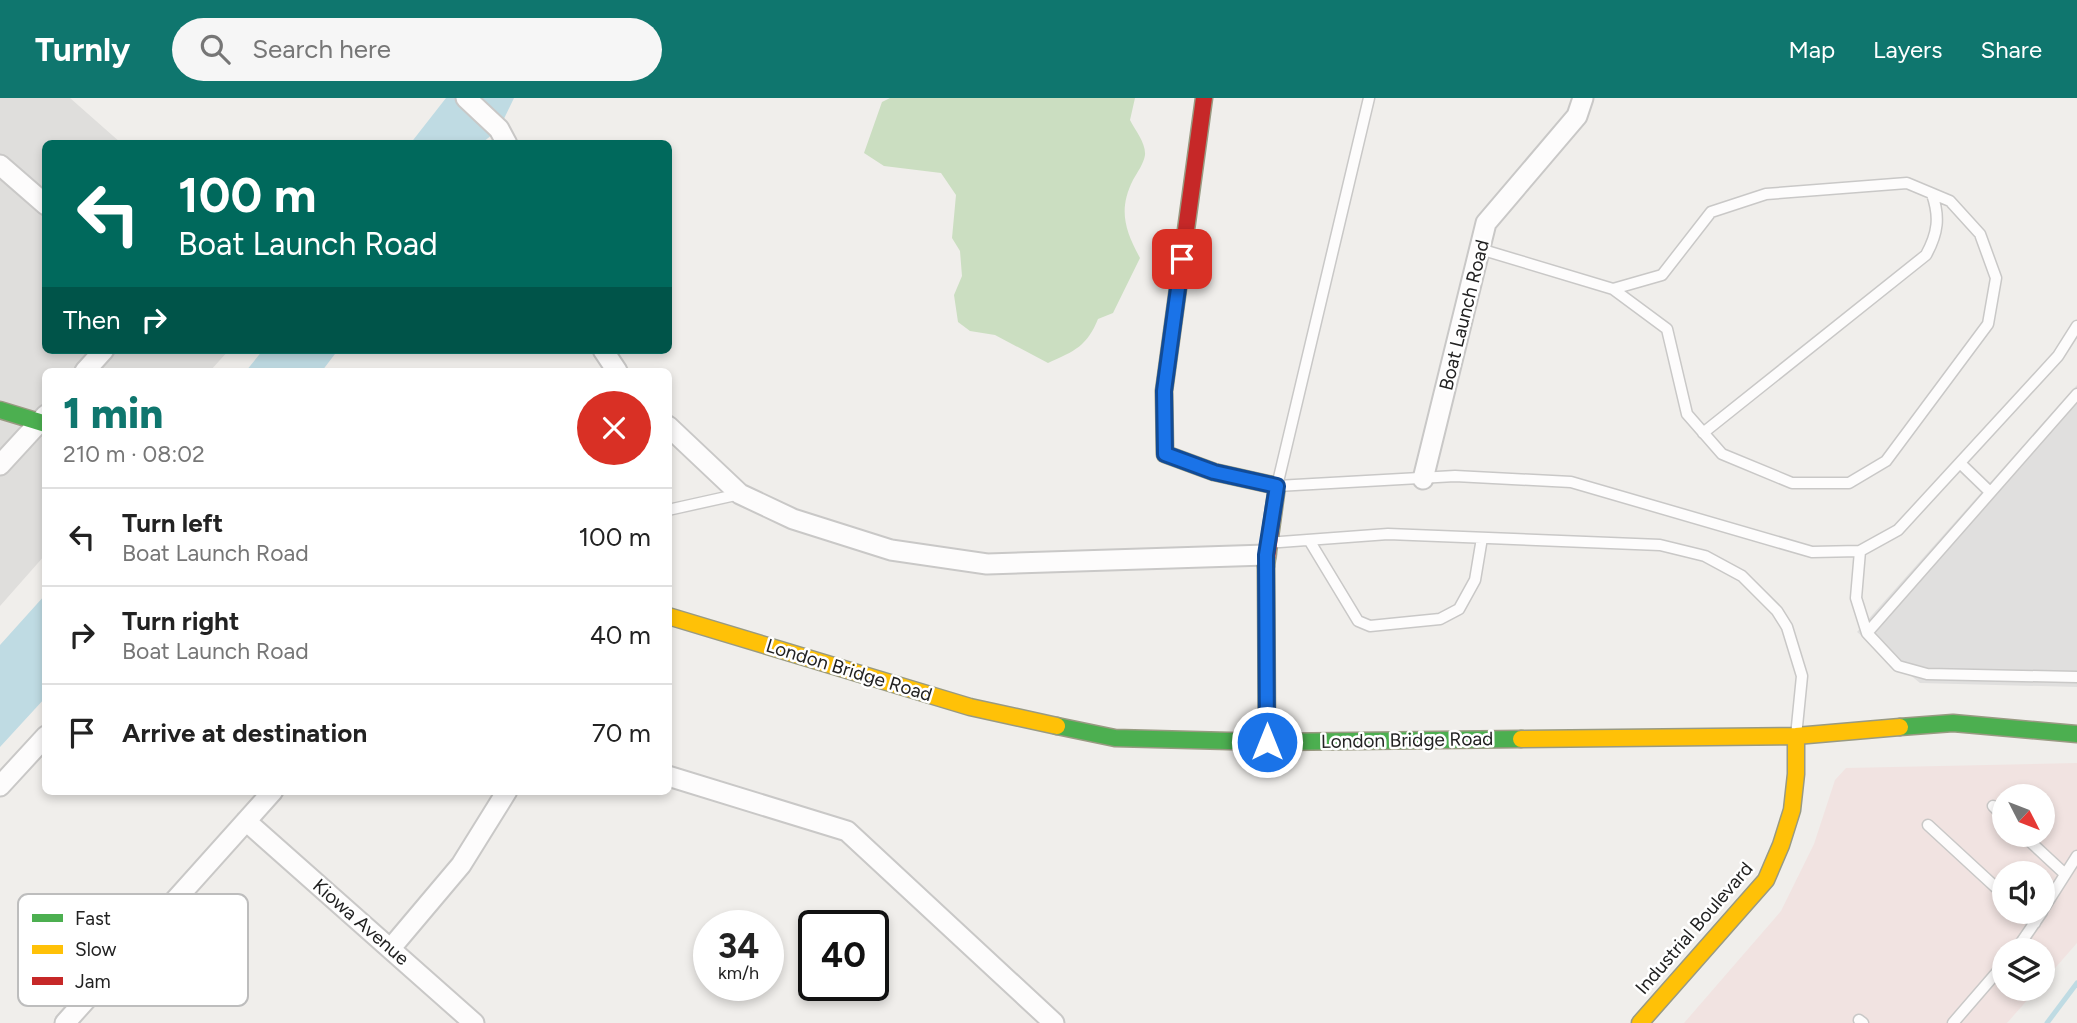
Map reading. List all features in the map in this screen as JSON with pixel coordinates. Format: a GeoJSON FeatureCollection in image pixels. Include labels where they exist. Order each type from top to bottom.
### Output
{"type":"FeatureCollection","features":[{"type":"Feature","properties":{"kind":"street"},"geometry":{"type":"LineString","coordinates":[[466,98],[499,129],[505,140]]}},
{"type":"Feature","properties":{"kind":"street"},"geometry":{"type":"LineString","coordinates":[[1204,98],[1164,391],[1165,454],[1214,472],[1277,486],[1267,549],[1267,742]]}},
{"type":"Feature","properties":{"kind":"street","name":"Boat Launch Road"},"geometry":{"type":"LineString","coordinates":[[1423,480],[1486,223],[1577,116],[1583,98]]}},
{"type":"Feature","properties":{"kind":"street"},"geometry":{"type":"LineString","coordinates":[[3,174],[42,202]]}},
{"type":"Feature","properties":{"kind":"street"},"geometry":{"type":"LineString","coordinates":[[88,368],[100,354]]}},
{"type":"Feature","properties":{"kind":"street"},"geometry":{"type":"LineString","coordinates":[[0,410],[42,420]]}},
{"type":"Feature","properties":{"kind":"street"},"geometry":{"type":"LineString","coordinates":[[0,465],[42,421]]}},
{"type":"Feature","properties":{"kind":"street"},"geometry":{"type":"LineString","coordinates":[[672,430],[740,494],[793,519],[891,550],[987,564],[1267,549]]}},
{"type":"Feature","properties":{"kind":"street","name":"London Bridge Road"},"geometry":{"type":"LineString","coordinates":[[672,617],[970,707],[1115,738],[1267,742],[1796,736],[1952,723],[2077,734]]}},
{"type":"Feature","properties":{"kind":"street","name":"Industrial Boulevard"},"geometry":{"type":"LineString","coordinates":[[1640,1023],[1766,880],[1792,817],[1798,768],[1796,736]]}},
{"type":"Feature","properties":{"kind":"street"},"geometry":{"type":"LineString","coordinates":[[0,786],[42,740]]}},
{"type":"Feature","properties":{"kind":"street"},"geometry":{"type":"LineString","coordinates":[[672,777],[847,831],[1054,1023]]}},
{"type":"Feature","properties":{"kind":"street"},"geometry":{"type":"LineString","coordinates":[[181,894],[269,795]]}},
{"type":"Feature","properties":{"kind":"street"},"geometry":{"type":"LineString","coordinates":[[391,948],[461,865],[505,795]]}},
{"type":"Feature","properties":{"kind":"street","name":"Kiowa Avenue"},"geometry":{"type":"LineString","coordinates":[[246,821],[474,1023]]}},
{"type":"Feature","properties":{"kind":"street"},"geometry":{"type":"LineString","coordinates":[[65,1023],[80,1006]]}},
{"type":"Feature","properties":{"kind":"lane"},"geometry":{"type":"LineString","coordinates":[[1369,98],[1277,486],[1423,480],[1455,476],[1571,482],[1812,552],[1860,551],[1898,530],[2058,356],[2077,326]]}},
{"type":"Feature","properties":{"kind":"lane"},"geometry":{"type":"LineString","coordinates":[[1480,249],[1613,289],[1667,329],[1687,414],[1722,454],[1792,483],[1849,483],[1886,461],[1988,324],[1996,278],[1980,234],[1950,201],[1907,183],[1766,194],[1711,212],[1662,275],[1613,289]]}},
{"type":"Feature","properties":{"kind":"lane"},"geometry":{"type":"LineString","coordinates":[[1703,433],[1926,255],[1936,238],[1938,213],[1932,194]]}},
{"type":"Feature","properties":{"kind":"lane"},"geometry":{"type":"LineString","coordinates":[[1867,633],[2077,394]]}},
{"type":"Feature","properties":{"kind":"lane"},"geometry":{"type":"LineString","coordinates":[[1961,464],[1990,492]]}},
{"type":"Feature","properties":{"kind":"lane"},"geometry":{"type":"LineString","coordinates":[[672,509],[740,494]]}},
{"type":"Feature","properties":{"kind":"lane"},"geometry":{"type":"LineString","coordinates":[[1267,549],[1309,540],[1388,534],[1660,545],[1705,556],[1726,566],[1758,590],[1787,627],[1802,676],[1796,736]]}},
{"type":"Feature","properties":{"kind":"lane"},"geometry":{"type":"LineString","coordinates":[[1309,540],[1359,621],[1370,626],[1440,619],[1459,609],[1475,580],[1482,538]]}},
{"type":"Feature","properties":{"kind":"lane"},"geometry":{"type":"LineString","coordinates":[[1860,551],[1856,598],[1867,633],[1898,666],[1927,674],[2077,677]]}},
{"type":"Feature","properties":{"kind":"lane"},"geometry":{"type":"LineString","coordinates":[[1928,825],[1992,884]]}},
{"type":"Feature","properties":{"kind":"lane"},"geometry":{"type":"LineString","coordinates":[[2036,847],[2066,874]]}},
{"type":"Feature","properties":{"kind":"lane"},"geometry":{"type":"LineString","coordinates":[[2055,891],[2077,856]]}},
{"type":"Feature","properties":{"kind":"lane"},"geometry":{"type":"LineString","coordinates":[[1952,1023],[1992,978]]}},
{"type":"Feature","properties":{"kind":"shaded area"},"geometry":{"type":"Polygon","coordinates":[[[0,98],[70,98],[118,140],[42,140],[42,354],[225,354],[213,368],[42,368],[42,558],[0,606],[0,98]]]}},
{"type":"Feature","properties":{"kind":"shaded area"},"geometry":{"type":"Polygon","coordinates":[[[2077,385],[2077,687],[1920,683],[1857,632],[2077,385]]]}},
{"type":"Feature","properties":{"kind":"shaded area"},"geometry":{"type":"Polygon","coordinates":[[[2077,763],[2077,943],[2055,968],[2055,938],[1992,938],[1992,1001],[2026,1001],[2007,1023],[1684,1023],[1781,911],[1814,844],[1835,780],[1846,768],[2077,763]]]}},
{"type":"Feature","properties":{"kind":"green space"},"geometry":{"type":"Polygon","coordinates":[[[890,98],[1135,98],[1130,120],[1142,141],[1145,155],[1128,191],[1125,220],[1140,258],[1113,313],[1098,319],[1079,347],[1048,363],[995,335],[970,331],[958,322],[954,295],[962,276],[960,251],[952,238],[956,195],[941,173],[884,166],[864,153],[882,102],[890,98]]]}},
{"type":"Feature","properties":{"kind":"water"},"geometry":{"type":"Polygon","coordinates":[[[446,98],[514,98],[499,129],[486,140],[413,140],[446,98]]]}},
{"type":"Feature","properties":{"kind":"water"},"geometry":{"type":"Polygon","coordinates":[[[260,354],[335,354],[324,368],[248,368],[260,354]]]}},
{"type":"Feature","properties":{"kind":"water"},"geometry":{"type":"Polygon","coordinates":[[[42,598],[42,701],[0,747],[0,645],[42,598]]]}},
{"type":"Feature","properties":{"kind":"waterway"},"geometry":{"type":"LineString","coordinates":[[2047,1023],[2077,983]]}},
{"type":"Feature","properties":{"kind":"traffic: fast"},"geometry":{"type":"LineString","coordinates":[[0,410],[42,423]]}},
{"type":"Feature","properties":{"kind":"traffic: fast"},"geometry":{"type":"LineString","coordinates":[[1266,566],[1267,742]]}},
{"type":"Feature","properties":{"kind":"traffic: fast"},"geometry":{"type":"LineString","coordinates":[[1900,727],[1953,723],[2077,734]]}},
{"type":"Feature","properties":{"kind":"traffic: fast"},"geometry":{"type":"LineString","coordinates":[[1057,726],[1115,738],[1267,742],[1521,739]]}},
{"type":"Feature","properties":{"kind":"traffic: slow"},"geometry":{"type":"LineString","coordinates":[[672,617],[970,707],[1057,726]]}},
{"type":"Feature","properties":{"kind":"traffic: slow"},"geometry":{"type":"LineString","coordinates":[[1521,739],[1796,736],[1900,727]]}},
{"type":"Feature","properties":{"kind":"traffic: slow"},"geometry":{"type":"LineString","coordinates":[[1640,1023],[1766,880],[1792,810],[1796,736]]}},
{"type":"Feature","properties":{"kind":"traffic: jam"},"geometry":{"type":"LineString","coordinates":[[1204,98],[1164,391],[1165,454],[1214,472],[1277,486],[1266,566]]}},
{"type":"Feature","properties":{"kind":"route"},"geometry":{"type":"LineString","coordinates":[[1182,259],[1164,391],[1165,454],[1214,472],[1277,486],[1266,555],[1267,742]]}}]}
